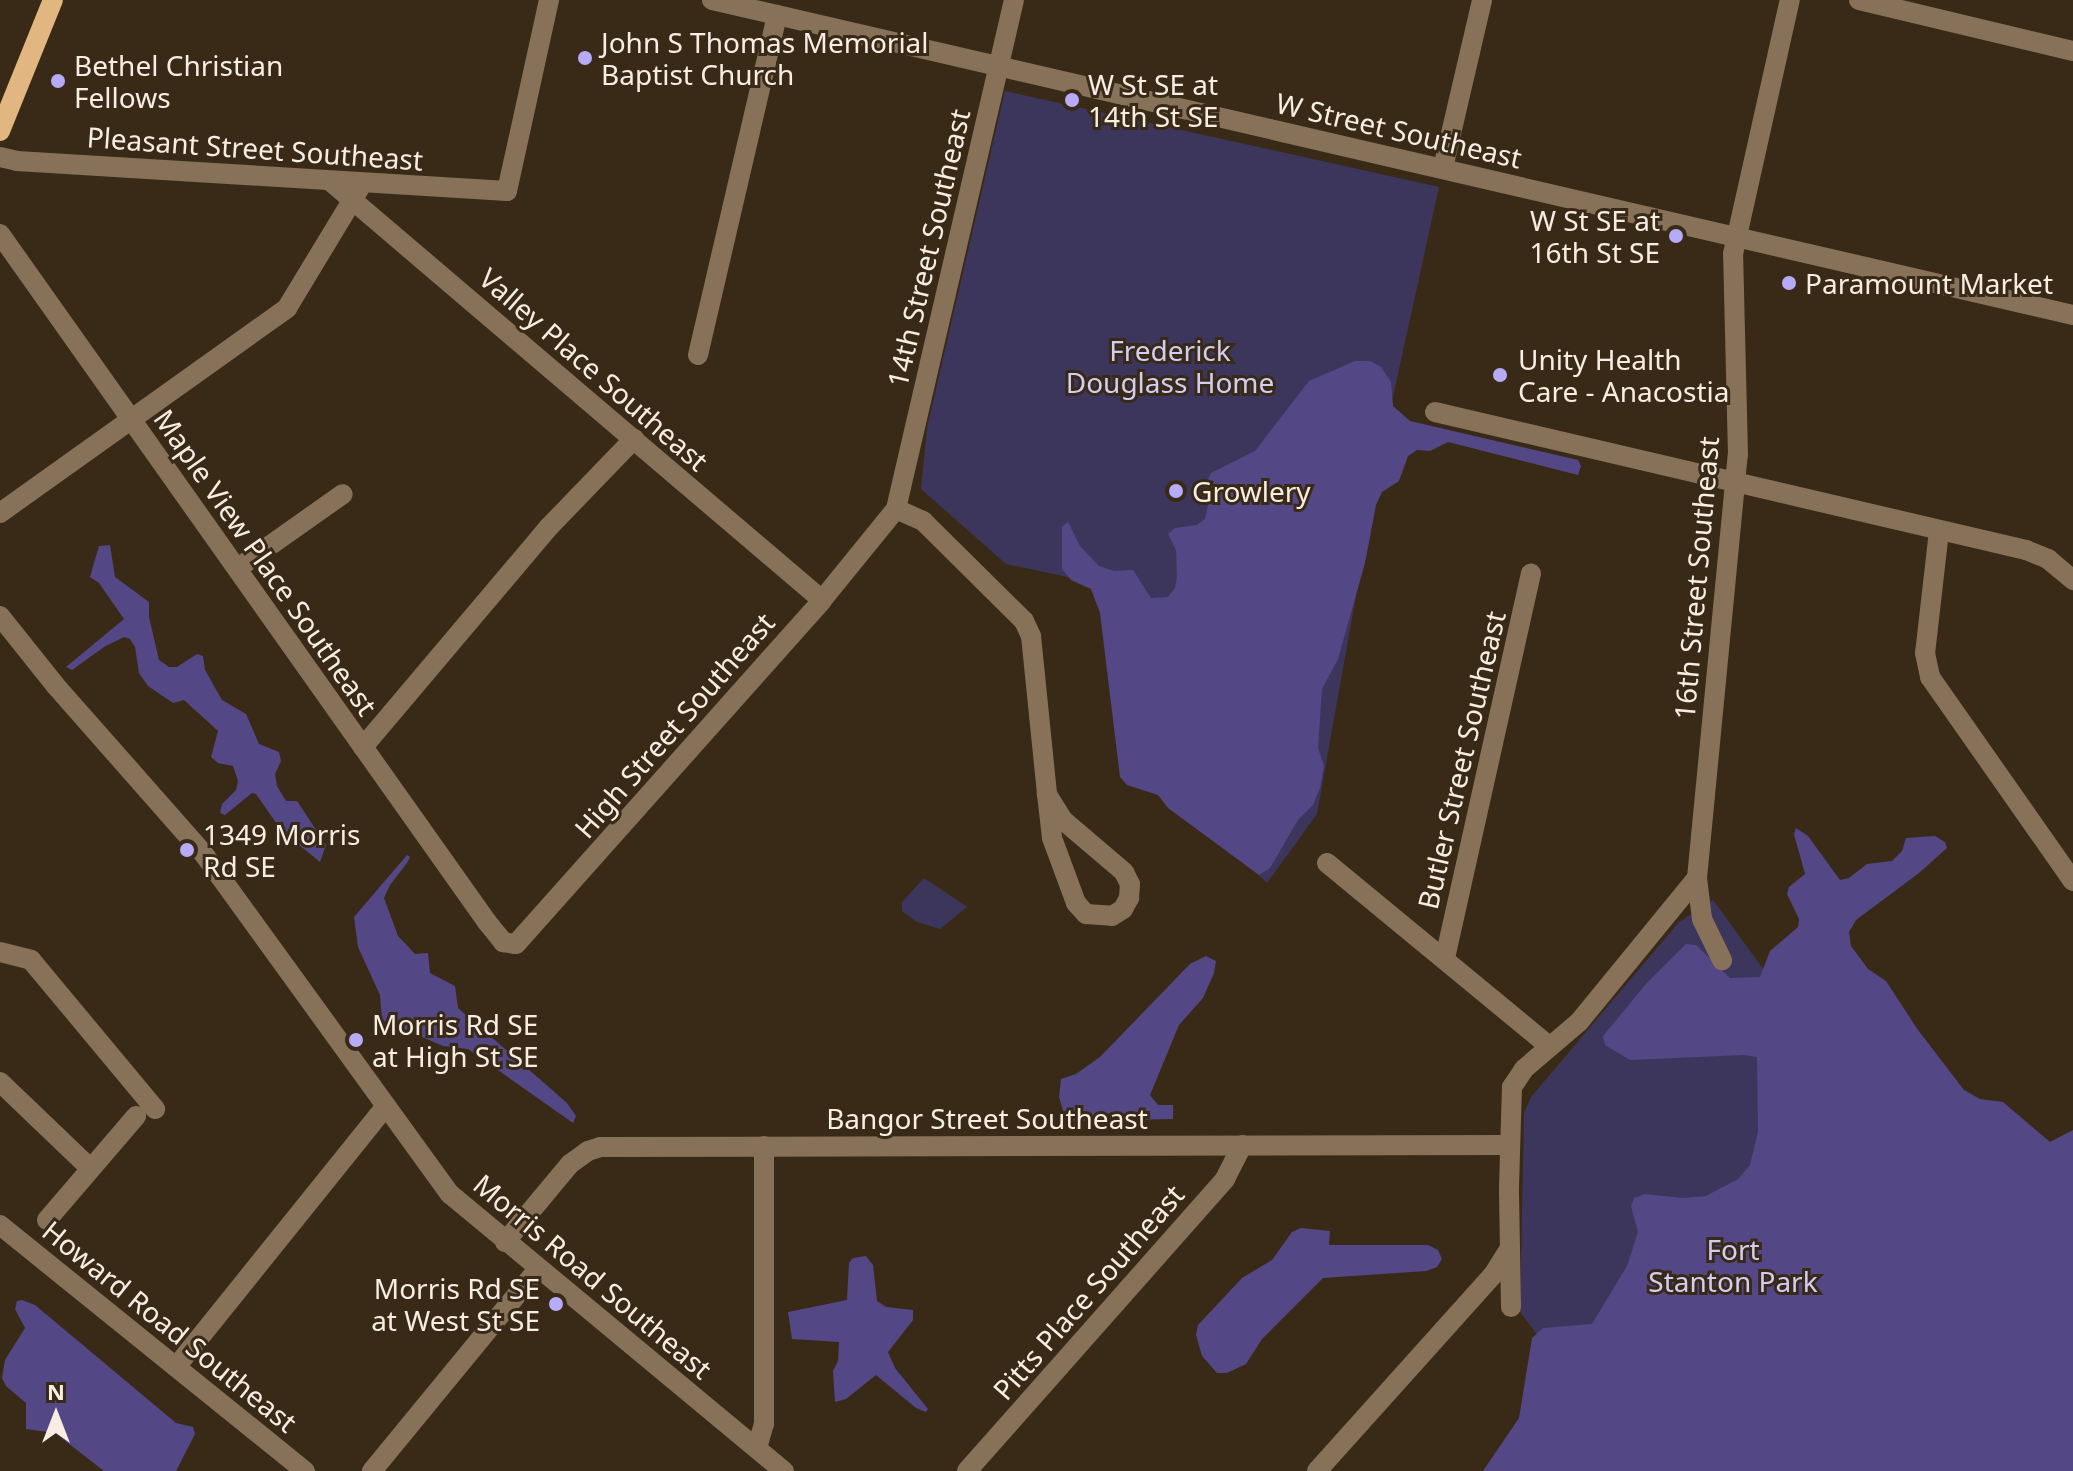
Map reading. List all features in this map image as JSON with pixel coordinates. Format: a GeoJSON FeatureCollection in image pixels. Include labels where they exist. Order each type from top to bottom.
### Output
{"type":"FeatureCollection","features":[{"type":"Feature","properties":{"kind":"main road"},"geometry":{"type":"LineString","coordinates":[[0,131],[53,0]]}},
{"type":"Feature","properties":{"kind":"street","name":"Pleasant Street Southeast"},"geometry":{"type":"LineString","coordinates":[[0,157],[17,161],[330,181],[358,191],[507,191],[549,0]]}},
{"type":"Feature","properties":{"kind":"street","name":"W Street Southeast"},"geometry":{"type":"LineString","coordinates":[[712,0],[2073,315]]}},
{"type":"Feature","properties":{"kind":"street","name":"14th Street Southeast"},"geometry":{"type":"LineString","coordinates":[[896,509],[1014,0]]}},
{"type":"Feature","properties":{"kind":"street"},"geometry":{"type":"LineString","coordinates":[[1443,168],[1482,0]]}},
{"type":"Feature","properties":{"kind":"street","name":"16th Street Southeast"},"geometry":{"type":"LineString","coordinates":[[1722,960],[1702,919],[1697,878],[1738,455],[1732,266],[1736,236],[1790,0]]}},
{"type":"Feature","properties":{"kind":"street"},"geometry":{"type":"LineString","coordinates":[[1859,0],[2073,51]]}},
{"type":"Feature","properties":{"kind":"street"},"geometry":{"type":"LineString","coordinates":[[698,355],[777,15]]}},
{"type":"Feature","properties":{"kind":"street"},"geometry":{"type":"LineString","coordinates":[[0,513],[130,417],[287,308],[358,191]]}},
{"type":"Feature","properties":{"kind":"street","name":"Valley Place Southeast"},"geometry":{"type":"LineString","coordinates":[[358,191],[634,439],[822,600]]}},
{"type":"Feature","properties":{"kind":"street","name":"Maple View Place Southeast"},"geometry":{"type":"LineString","coordinates":[[0,234],[487,922]]}},
{"type":"Feature","properties":{"kind":"street"},"geometry":{"type":"LineString","coordinates":[[1435,412],[2037,553],[2073,580]]}},
{"type":"Feature","properties":{"kind":"street"},"geometry":{"type":"LineString","coordinates":[[363,747],[548,528],[634,439]]}},
{"type":"Feature","properties":{"kind":"street"},"geometry":{"type":"LineString","coordinates":[[238,568],[343,494]]}},
{"type":"Feature","properties":{"kind":"street"},"geometry":{"type":"LineString","coordinates":[[896,509],[923,521],[1024,621],[1031,636],[1047,794],[1052,838],[1076,903],[1086,914],[1112,916],[1123,909],[1129,898],[1130,884],[1124,872],[1063,820],[1047,794]]}},
{"type":"Feature","properties":{"kind":"street","name":"High Street Southeast"},"geometry":{"type":"LineString","coordinates":[[487,922],[503,942],[516,944],[521,940],[822,600],[896,509]]}},
{"type":"Feature","properties":{"kind":"street"},"geometry":{"type":"LineString","coordinates":[[1939,531],[1925,653],[1930,677],[2073,881]]}},
{"type":"Feature","properties":{"kind":"street","name":"Butler Street Southeast"},"geometry":{"type":"LineString","coordinates":[[1445,958],[1531,574]]}},
{"type":"Feature","properties":{"kind":"street","name":"Morris Road Southeast"},"geometry":{"type":"LineString","coordinates":[[0,616],[101,739],[186,831],[450,1194],[784,1471]]}},
{"type":"Feature","properties":{"kind":"street","name":"Butler Street Southeast"},"geometry":{"type":"LineString","coordinates":[[1327,863],[1549,1046]]}},
{"type":"Feature","properties":{"kind":"street"},"geometry":{"type":"LineString","coordinates":[[1511,1307],[1512,1087],[1524,1069],[1579,1022],[1697,878]]}},
{"type":"Feature","properties":{"kind":"street"},"geometry":{"type":"LineString","coordinates":[[0,952],[31,960],[146,1112],[90,1168],[47,1220]]}},
{"type":"Feature","properties":{"kind":"street"},"geometry":{"type":"LineString","coordinates":[[0,1082],[90,1168]]}},
{"type":"Feature","properties":{"kind":"street"},"geometry":{"type":"LineString","coordinates":[[176,1367],[386,1106]]}},
{"type":"Feature","properties":{"kind":"street","name":"Pitts Place Southeast"},"geometry":{"type":"LineString","coordinates":[[967,1471],[1225,1179],[1242,1145]]}},
{"type":"Feature","properties":{"kind":"street","name":"Bangor Street Southeast"},"geometry":{"type":"LineString","coordinates":[[505,1242],[570,1164],[588,1151],[600,1147],[1510,1145]]}},
{"type":"Feature","properties":{"kind":"street"},"geometry":{"type":"LineString","coordinates":[[757,1448],[764,1424],[764,1146]]}},
{"type":"Feature","properties":{"kind":"street","name":"Howard Road Southeast"},"geometry":{"type":"LineString","coordinates":[[0,1225],[305,1471]]}},
{"type":"Feature","properties":{"kind":"street"},"geometry":{"type":"LineString","coordinates":[[1317,1471],[1493,1275],[1509,1249]]}},
{"type":"Feature","properties":{"kind":"street"},"geometry":{"type":"LineString","coordinates":[[372,1471],[538,1269]]}},
{"type":"Feature","properties":{"kind":"green space","name":"Frederick Douglass Home"},"geometry":{"type":"Polygon","coordinates":[[[1005,91],[1439,187],[1385,433],[1317,814],[1267,883],[1148,771],[1115,587],[1006,564],[921,489],[927,428],[1005,91]]]}},
{"type":"Feature","properties":{"kind":"green space"},"geometry":{"type":"Polygon","coordinates":[[[1355,361],[1370,361],[1381,367],[1391,382],[1393,406],[1410,421],[1578,460],[1581,466],[1578,475],[1448,442],[1430,451],[1417,450],[1408,456],[1399,481],[1382,492],[1376,505],[1365,563],[1338,659],[1322,689],[1318,748],[1324,766],[1320,788],[1313,805],[1298,820],[1270,868],[1259,875],[1168,808],[1158,795],[1127,785],[1120,777],[1100,613],[1091,589],[1071,580],[1062,569],[1062,527],[1068,522],[1080,546],[1099,566],[1114,571],[1133,570],[1151,598],[1168,597],[1175,588],[1177,576],[1176,550],[1168,534],[1175,528],[1197,525],[1205,519],[1209,501],[1205,486],[1211,473],[1255,451],[1309,381],[1355,361]]]}},
{"type":"Feature","properties":{"kind":"green space"},"geometry":{"type":"Polygon","coordinates":[[[110,545],[115,577],[149,602],[149,617],[159,660],[169,667],[177,667],[197,654],[203,656],[205,670],[222,700],[246,714],[259,744],[279,752],[281,761],[275,774],[277,786],[286,801],[297,801],[326,845],[320,862],[281,830],[256,794],[252,793],[225,815],[220,813],[222,804],[236,790],[238,781],[233,766],[218,763],[211,757],[218,731],[184,700],[173,703],[148,686],[139,673],[135,647],[130,639],[124,637],[104,647],[72,670],[66,667],[124,619],[99,583],[90,577],[99,546],[110,545]]]}},
{"type":"Feature","properties":{"kind":"green space","name":"Fort Stanton Park"},"geometry":{"type":"Polygon","coordinates":[[[1796,828],[1808,836],[1840,880],[1849,878],[1867,864],[1892,861],[1902,851],[1906,838],[1935,836],[1945,842],[1947,848],[1919,873],[1856,920],[1849,932],[1851,946],[1868,969],[1886,981],[1918,1030],[1964,1090],[1980,1099],[2003,1102],[2050,1142],[2073,1130],[2073,1471],[1483,1471],[1519,1418],[1532,1338],[1543,1328],[1592,1324],[1627,1266],[1638,1232],[1631,1206],[1634,1198],[1645,1194],[1683,1198],[1706,1196],[1738,1179],[1750,1165],[1758,1132],[1757,1057],[1630,1060],[1605,1045],[1603,1036],[1646,984],[1686,944],[1696,945],[1730,978],[1760,977],[1770,951],[1798,927],[1799,919],[1787,894],[1789,887],[1805,874],[1794,834],[1796,828]]]}},
{"type":"Feature","properties":{"kind":"green space"},"geometry":{"type":"Polygon","coordinates":[[[407,855],[410,857],[407,863],[384,898],[398,936],[415,954],[428,953],[430,973],[455,986],[458,1008],[567,1103],[576,1116],[573,1123],[468,1049],[443,1046],[382,1020],[380,995],[358,947],[354,917],[407,855]]]}},
{"type":"Feature","properties":{"kind":"green space"},"geometry":{"type":"Polygon","coordinates":[[[924,878],[967,907],[940,929],[917,922],[902,911],[902,902],[924,878]]]}},
{"type":"Feature","properties":{"kind":"green space","name":"Fort Stanton Park"},"geometry":{"type":"Polygon","coordinates":[[[1713,900],[1998,1291],[2073,1471],[1620,1445],[1520,1312],[1524,1113],[1531,1097],[1679,922],[1713,900]]]}},
{"type":"Feature","properties":{"kind":"green space"},"geometry":{"type":"Polygon","coordinates":[[[1206,956],[1216,961],[1214,973],[1203,998],[1179,1025],[1150,1095],[1158,1105],[1173,1105],[1173,1119],[1066,1121],[1059,1097],[1061,1079],[1076,1074],[1100,1057],[1190,964],[1206,956]]]}},
{"type":"Feature","properties":{"kind":"green space"},"geometry":{"type":"Polygon","coordinates":[[[1301,1228],[1330,1231],[1329,1245],[1428,1245],[1438,1250],[1442,1259],[1437,1267],[1426,1271],[1323,1278],[1262,1339],[1246,1364],[1227,1373],[1217,1373],[1202,1356],[1196,1335],[1198,1325],[1242,1278],[1272,1260],[1292,1232],[1301,1228]]]}},
{"type":"Feature","properties":{"kind":"green space"},"geometry":{"type":"Polygon","coordinates":[[[866,1256],[873,1265],[877,1301],[886,1307],[913,1310],[913,1320],[888,1352],[895,1368],[928,1409],[926,1412],[916,1408],[876,1375],[846,1399],[835,1402],[833,1371],[838,1361],[839,1342],[792,1339],[788,1312],[847,1300],[849,1263],[853,1258],[866,1256]]]}},
{"type":"Feature","properties":{"kind":"green space"},"geometry":{"type":"Polygon","coordinates":[[[17,1301],[35,1305],[176,1423],[193,1427],[195,1434],[176,1471],[104,1471],[55,1433],[26,1429],[26,1403],[6,1386],[2,1378],[5,1360],[25,1328],[15,1309],[17,1301]]]}},
{"type":"Feature","properties":{"kind":"place","name":"John S Thomas Memorial Baptist Church"},"geometry":{"type":"Point","coordinates":[585,58]}},
{"type":"Feature","properties":{"kind":"place","name":"Bethel Christian Fellows"},"geometry":{"type":"Point","coordinates":[58,81]}},
{"type":"Feature","properties":{"kind":"place","name":"W St SE at 14th St SE"},"geometry":{"type":"Point","coordinates":[1072,100]}},
{"type":"Feature","properties":{"kind":"place","name":"W St SE at 16th St SE"},"geometry":{"type":"Point","coordinates":[1676,236]}},
{"type":"Feature","properties":{"kind":"place","name":"Paramount Market"},"geometry":{"type":"Point","coordinates":[1789,283]}},
{"type":"Feature","properties":{"kind":"place","name":"Unity Health Care - Anacostia"},"geometry":{"type":"Point","coordinates":[1500,375]}},
{"type":"Feature","properties":{"kind":"place","name":"Growlery"},"geometry":{"type":"Point","coordinates":[1176,491]}},
{"type":"Feature","properties":{"kind":"place","name":"1349 Morris Rd SE"},"geometry":{"type":"Point","coordinates":[187,850]}},
{"type":"Feature","properties":{"kind":"place","name":"Morris Rd SE at High St SE"},"geometry":{"type":"Point","coordinates":[356,1040]}},
{"type":"Feature","properties":{"kind":"place","name":"Morris Rd SE at West St SE"},"geometry":{"type":"Point","coordinates":[556,1304]}}]}
